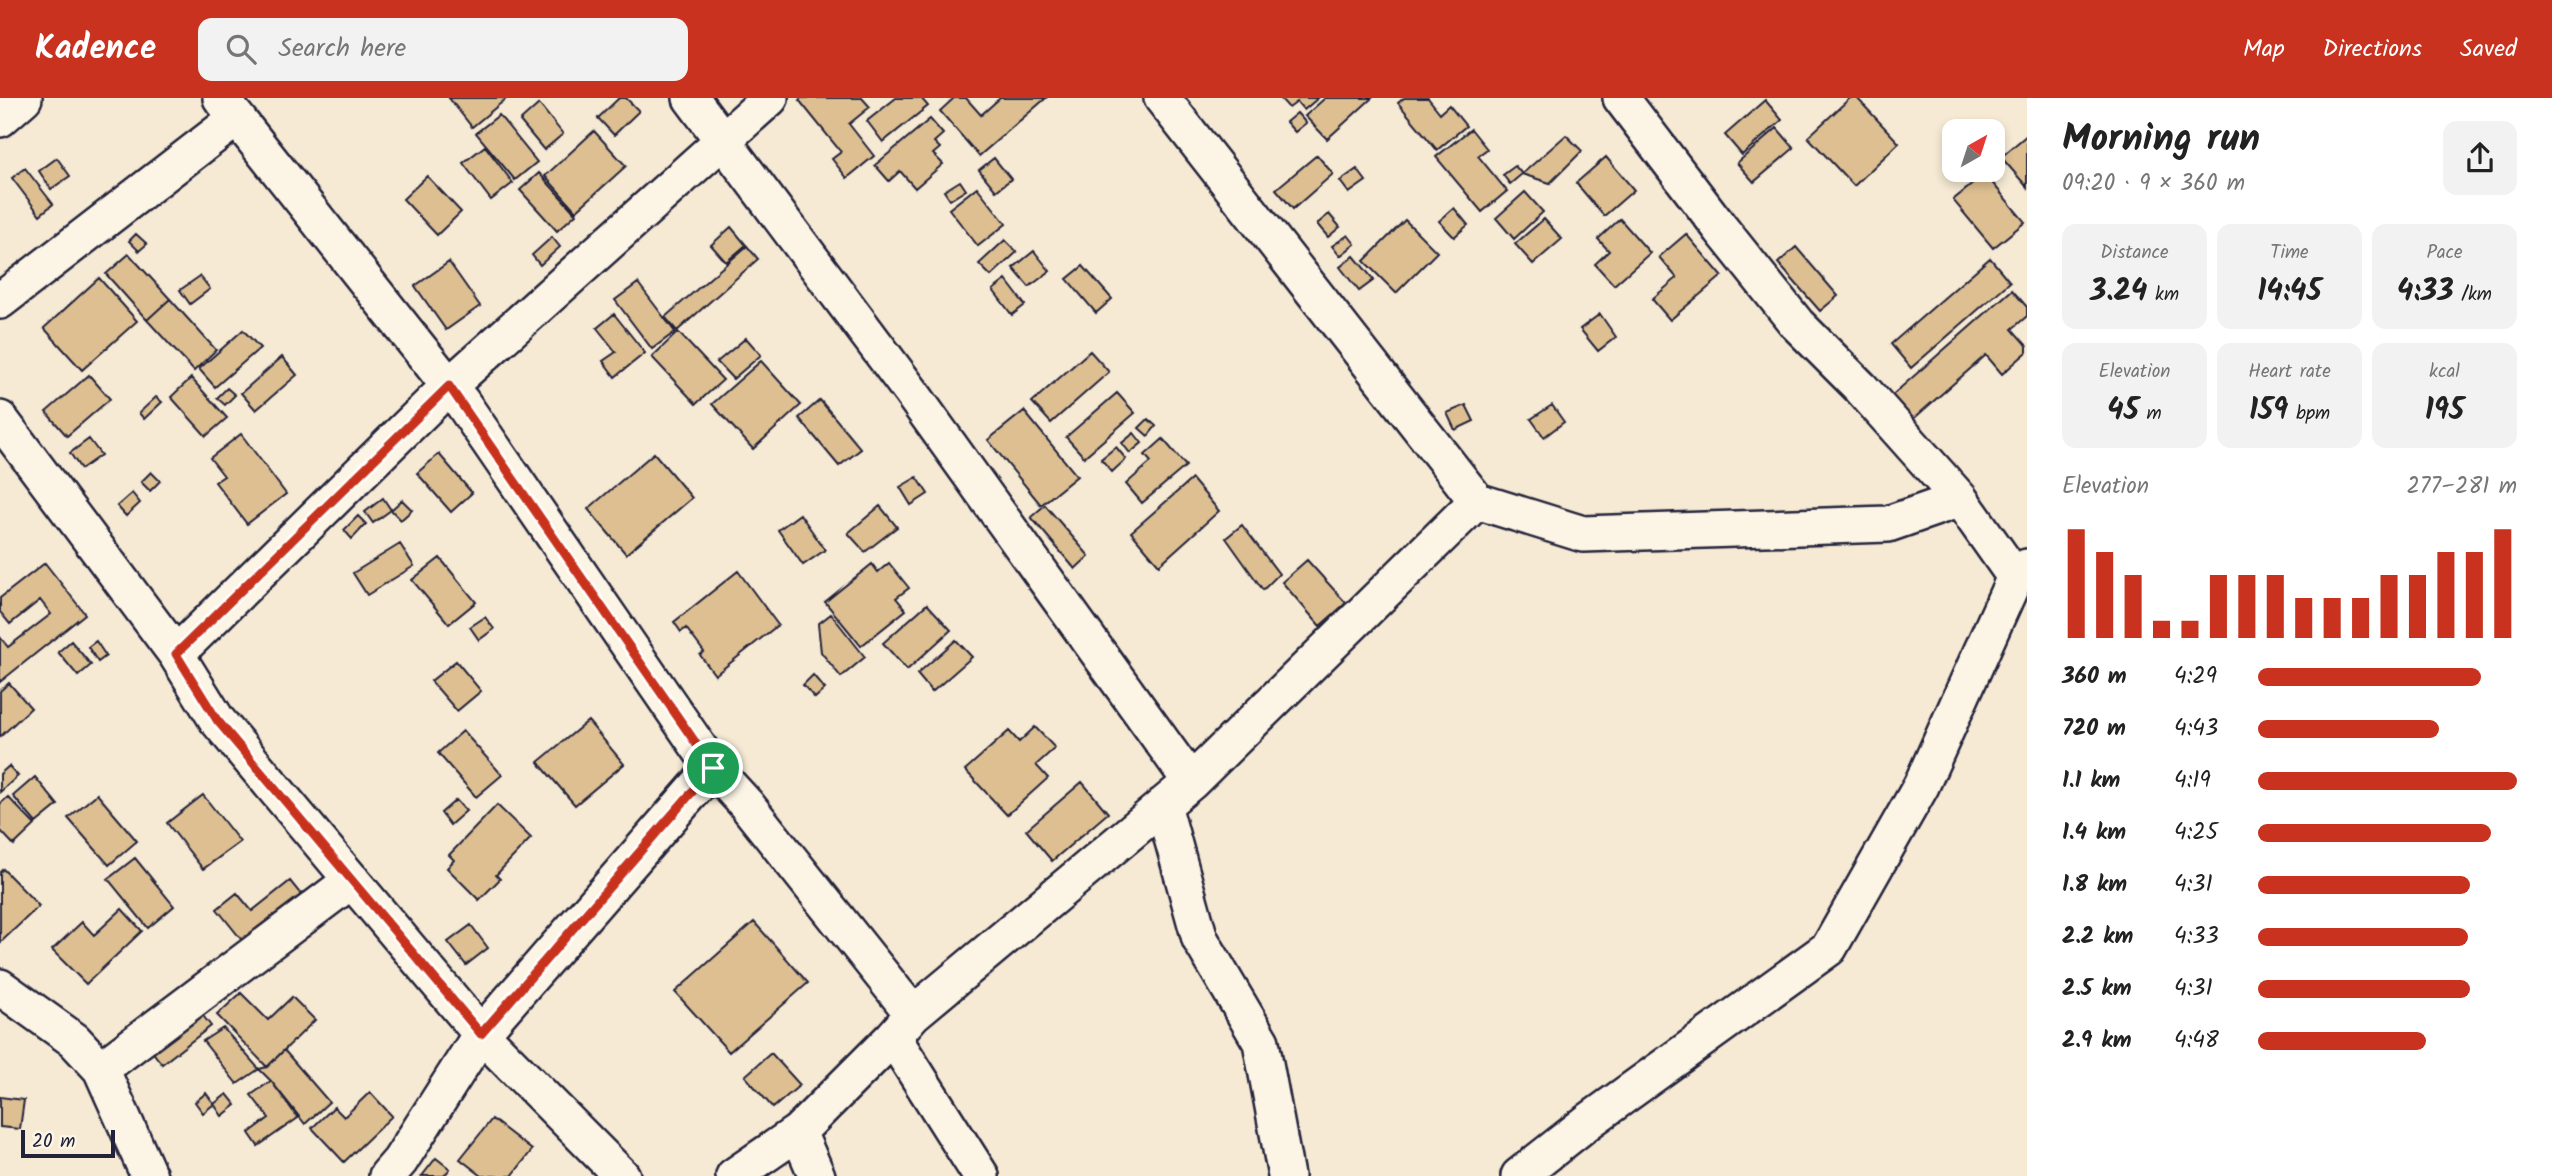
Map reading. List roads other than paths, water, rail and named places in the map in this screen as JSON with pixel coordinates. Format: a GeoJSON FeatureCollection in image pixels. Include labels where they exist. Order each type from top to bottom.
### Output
{"type":"FeatureCollection","features":[{"type":"Feature","properties":{"kind":"street"},"geometry":{"type":"LineString","coordinates":[[0,119],[24,98]]}},
{"type":"Feature","properties":{"kind":"street"},"geometry":{"type":"LineString","coordinates":[[691,98],[911,392],[1191,782]]}},
{"type":"Feature","properties":{"kind":"street"},"geometry":{"type":"LineString","coordinates":[[176,654],[449,386],[770,98]]}},
{"type":"Feature","properties":{"kind":"street"},"geometry":{"type":"LineString","coordinates":[[1162,98],[1477,501],[1584,534],[1888,524],[1960,499]]}},
{"type":"Feature","properties":{"kind":"street"},"geometry":{"type":"LineString","coordinates":[[1519,1176],[1589,1121],[1829,948],[1921,786],[2021,572],[1861,388],[1797,324],[1620,98]]}},
{"type":"Feature","properties":{"kind":"street"},"geometry":{"type":"LineString","coordinates":[[0,301],[229,108],[449,386],[713,768],[746,804],[903,1026],[981,1176]]}},
{"type":"Feature","properties":{"kind":"street"},"geometry":{"type":"LineString","coordinates":[[0,419],[176,654],[217,720],[481,1034],[622,1176]]}},
{"type":"Feature","properties":{"kind":"street"},"geometry":{"type":"LineString","coordinates":[[734,1176],[798,1132],[903,1026],[1191,782],[1477,501]]}},
{"type":"Feature","properties":{"kind":"street"},"geometry":{"type":"LineString","coordinates":[[387,1176],[400,1161],[481,1034],[713,768]]}},
{"type":"Feature","properties":{"kind":"street"},"geometry":{"type":"LineString","coordinates":[[1163,805],[1200,939],[1261,1042],[1286,1176]]}},
{"type":"Feature","properties":{"kind":"street"},"geometry":{"type":"LineString","coordinates":[[101,1069],[352,880]]}},
{"type":"Feature","properties":{"kind":"street"},"geometry":{"type":"LineString","coordinates":[[0,987],[74,1040],[101,1069],[149,1176]]}},
{"type":"Feature","properties":{"kind":"street"},"geometry":{"type":"LineString","coordinates":[[798,1132],[817,1176]]}}]}
